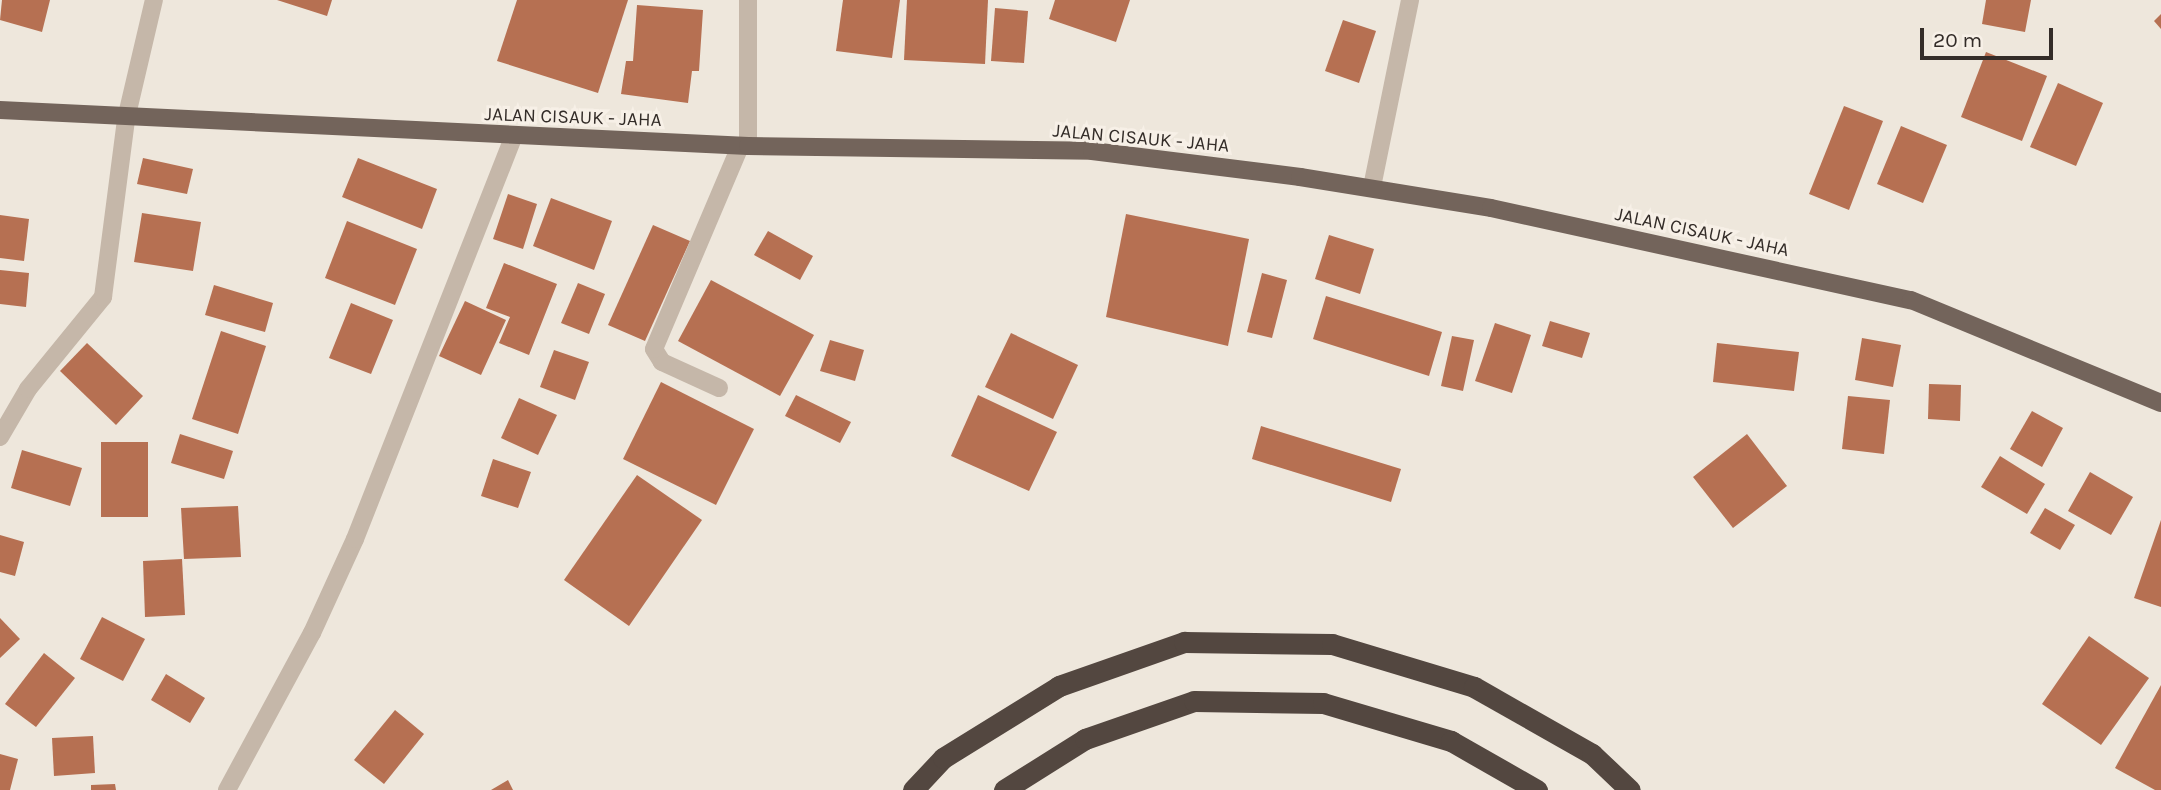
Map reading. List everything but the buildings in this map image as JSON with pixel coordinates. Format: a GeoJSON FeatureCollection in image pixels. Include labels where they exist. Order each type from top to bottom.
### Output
{"type":"FeatureCollection","features":[{"type":"Feature","properties":{"kind":"highway"},"geometry":{"type":"LineString","coordinates":[[913,790],[943,758],[1059,686],[1184,642],[1332,644],[1474,687],[1592,754],[1630,790]]}},
{"type":"Feature","properties":{"kind":"highway"},"geometry":{"type":"LineString","coordinates":[[1004,790],[1085,739],[1207,701],[1323,703],[1451,741],[1537,790]]}},
{"type":"Feature","properties":{"kind":"main road","name":"JALAN CISAUK - JAHA"},"geometry":{"type":"LineString","coordinates":[[0,110],[126,119],[744,146],[1092,152],[1372,187],[1911,300],[2161,404]]}},
{"type":"Feature","properties":{"kind":"street"},"geometry":{"type":"LineString","coordinates":[[0,437],[27,389],[103,297],[126,119],[154,0]]}},
{"type":"Feature","properties":{"kind":"street"},"geometry":{"type":"LineString","coordinates":[[719,388],[662,362],[654,349],[744,146],[748,0]]}},
{"type":"Feature","properties":{"kind":"street"},"geometry":{"type":"LineString","coordinates":[[1372,187],[1410,0]]}},
{"type":"Feature","properties":{"kind":"street"},"geometry":{"type":"LineString","coordinates":[[227,790],[312,634],[355,539],[513,137]]}}]}
